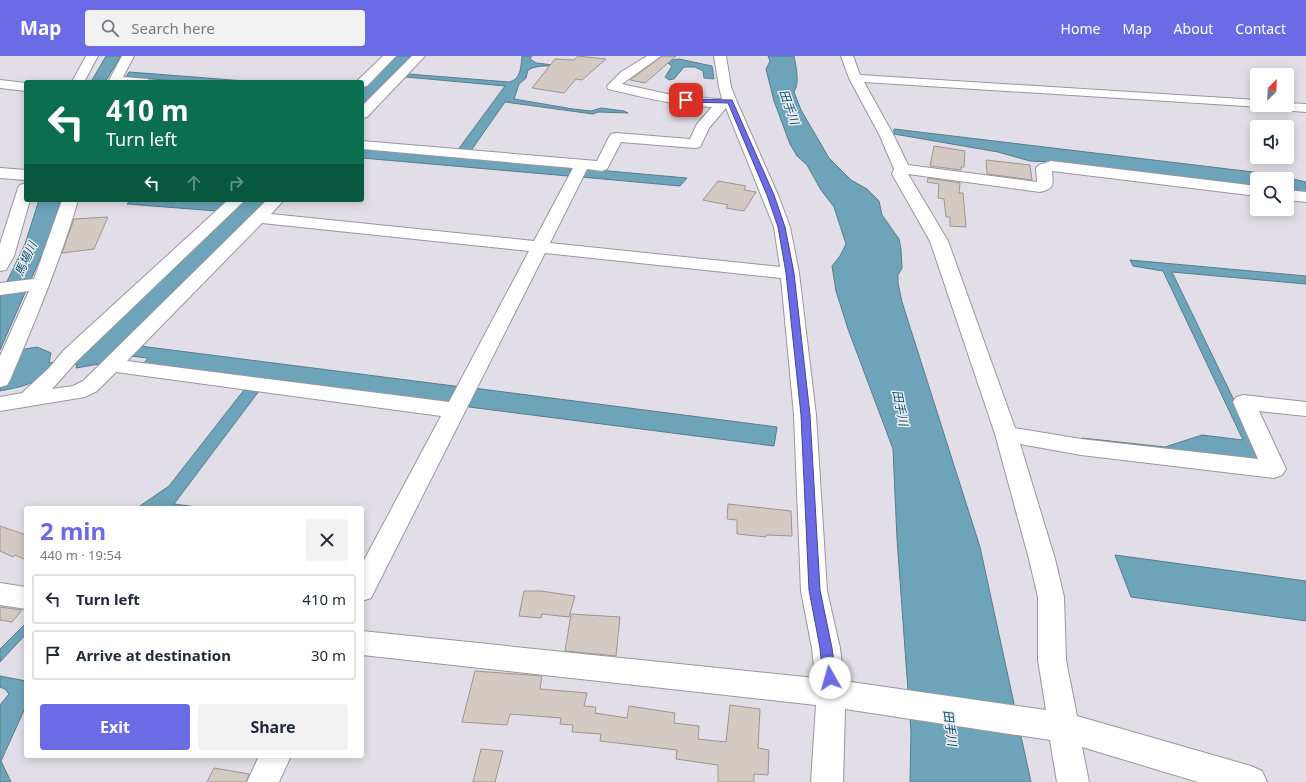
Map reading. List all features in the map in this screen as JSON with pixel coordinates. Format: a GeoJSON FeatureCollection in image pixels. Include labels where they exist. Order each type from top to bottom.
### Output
{"type":"FeatureCollection","features":[{"type":"Feature","properties":{"kind":"main road"},"geometry":{"type":"LineString","coordinates":[[79,80],[92,56]]}},
{"type":"Feature","properties":{"kind":"main road"},"geometry":{"type":"LineString","coordinates":[[115,80],[128,56]]}},
{"type":"Feature","properties":{"kind":"main road"},"geometry":{"type":"LineString","coordinates":[[364,80],[390,56]]}},
{"type":"Feature","properties":{"kind":"main road"},"geometry":{"type":"LineString","coordinates":[[364,112],[419,56]]}},
{"type":"Feature","properties":{"kind":"main road"},"geometry":{"type":"LineString","coordinates":[[655,56],[625,75],[613,86],[686,100],[726,102]]}},
{"type":"Feature","properties":{"kind":"main road"},"geometry":{"type":"LineString","coordinates":[[720,56],[726,102],[770,195],[782,227],[790,273],[805,415],[814,590],[826,648],[838,694],[827,782]]}},
{"type":"Feature","properties":{"kind":"main road"},"geometry":{"type":"LineString","coordinates":[[847,56],[855,78],[887,136],[902,169],[900,174],[939,241],[1006,434],[1042,558],[1051,597],[1053,726],[1073,782]]}},
{"type":"Feature","properties":{"kind":"main road"},"geometry":{"type":"LineString","coordinates":[[855,78],[1250,104]]}},
{"type":"Feature","properties":{"kind":"main road"},"geometry":{"type":"LineString","coordinates":[[0,84],[24,87]]}},
{"type":"Feature","properties":{"kind":"main road"},"geometry":{"type":"LineString","coordinates":[[364,145],[602,166],[616,137],[695,144],[702,127],[726,102]]}},
{"type":"Feature","properties":{"kind":"main road"},"geometry":{"type":"LineString","coordinates":[[1294,107],[1306,108]]}},
{"type":"Feature","properties":{"kind":"main road"},"geometry":{"type":"LineString","coordinates":[[364,586],[582,165]]}},
{"type":"Feature","properties":{"kind":"main road"},"geometry":{"type":"LineString","coordinates":[[902,169],[1040,187],[1046,185],[1044,168],[1051,166],[1250,190]]}},
{"type":"Feature","properties":{"kind":"main road"},"geometry":{"type":"LineString","coordinates":[[0,173],[24,175]]}},
{"type":"Feature","properties":{"kind":"main road"},"geometry":{"type":"LineString","coordinates":[[0,266],[8,248],[24,195]]}},
{"type":"Feature","properties":{"kind":"main road"},"geometry":{"type":"LineString","coordinates":[[1294,196],[1306,197]]}},
{"type":"Feature","properties":{"kind":"main road"},"geometry":{"type":"LineString","coordinates":[[0,380],[38,284],[62,229],[69,202]]}},
{"type":"Feature","properties":{"kind":"main road"},"geometry":{"type":"LineString","coordinates":[[29,399],[64,363],[235,202]]}},
{"type":"Feature","properties":{"kind":"main road"},"geometry":{"type":"LineString","coordinates":[[0,404],[77,392],[90,386],[274,202]]}},
{"type":"Feature","properties":{"kind":"main road"},"geometry":{"type":"LineString","coordinates":[[258,218],[790,273]]}},
{"type":"Feature","properties":{"kind":"main road"},"geometry":{"type":"LineString","coordinates":[[0,289],[38,284]]}},
{"type":"Feature","properties":{"kind":"main road"},"geometry":{"type":"LineString","coordinates":[[110,366],[456,410]]}},
{"type":"Feature","properties":{"kind":"main road"},"geometry":{"type":"LineString","coordinates":[[1006,434],[1081,447],[1274,469],[1244,402],[1306,409]]}},
{"type":"Feature","properties":{"kind":"main road"},"geometry":{"type":"LineString","coordinates":[[0,594],[24,598]]}},
{"type":"Feature","properties":{"kind":"main road"},"geometry":{"type":"LineString","coordinates":[[364,643],[838,694],[1053,726],[1251,782]]}},
{"type":"Feature","properties":{"kind":"main road"},"geometry":{"type":"LineString","coordinates":[[262,782],[274,758]]}},
{"type":"Feature","properties":{"kind":"water"},"geometry":{"type":"Polygon","coordinates":[[[106,56],[121,56],[106,80],[92,80],[106,56]]]}},
{"type":"Feature","properties":{"kind":"water"},"geometry":{"type":"Polygon","coordinates":[[[394,56],[415,56],[364,107],[364,84],[394,56]]]}},
{"type":"Feature","properties":{"kind":"water"},"geometry":{"type":"Polygon","coordinates":[[[522,56],[532,56],[530,59],[536,63],[580,68],[539,66],[528,70],[526,78],[519,84],[514,99],[573,109],[591,111],[601,108],[624,111],[628,113],[598,112],[593,114],[505,102],[470,152],[457,151],[505,86],[406,77],[408,74],[509,82],[513,81],[520,72],[522,56]]]}},
{"type":"Feature","properties":{"kind":"water","name":"田手川"},"geometry":{"type":"Polygon","coordinates":[[[768,56],[794,56],[797,84],[794,92],[801,110],[829,158],[851,180],[867,189],[879,201],[882,215],[899,239],[902,268],[898,275],[898,283],[902,302],[980,547],[1031,782],[910,782],[911,732],[897,539],[893,449],[848,329],[836,291],[832,266],[840,256],[846,244],[834,207],[821,190],[807,165],[797,156],[790,144],[774,101],[766,69],[770,61],[768,56]]]}},
{"type":"Feature","properties":{"kind":"water"},"geometry":{"type":"Polygon","coordinates":[[[679,59],[712,66],[714,79],[704,78],[703,71],[695,67],[684,67],[674,79],[669,80],[665,77],[672,66],[665,61],[679,59]]]}},
{"type":"Feature","properties":{"kind":"water"},"geometry":{"type":"Polygon","coordinates":[[[129,72],[232,80],[165,80],[126,77],[129,72]]]}},
{"type":"Feature","properties":{"kind":"water"},"geometry":{"type":"Polygon","coordinates":[[[894,129],[1253,172],[1250,172],[1250,186],[1050,162],[1030,161],[998,152],[894,134],[894,129]]]}},
{"type":"Feature","properties":{"kind":"water"},"geometry":{"type":"Polygon","coordinates":[[[364,149],[572,167],[568,176],[364,158],[364,149]]]}},
{"type":"Feature","properties":{"kind":"water"},"geometry":{"type":"Polygon","coordinates":[[[586,169],[687,178],[680,186],[581,177],[586,169]]]}},
{"type":"Feature","properties":{"kind":"water"},"geometry":{"type":"Polygon","coordinates":[[[1294,179],[1306,182],[1306,193],[1294,192],[1294,179]]]}},
{"type":"Feature","properties":{"kind":"water","name":"馬場川"},"geometry":{"type":"Polygon","coordinates":[[[38,202],[60,202],[53,229],[0,350],[0,296],[25,244],[38,202]]]}},
{"type":"Feature","properties":{"kind":"water"},"geometry":{"type":"Polygon","coordinates":[[[129,202],[227,202],[217,211],[127,204],[129,202]]]}},
{"type":"Feature","properties":{"kind":"water"},"geometry":{"type":"Polygon","coordinates":[[[240,202],[268,202],[105,363],[76,368],[77,364],[46,369],[38,379],[26,385],[0,391],[0,353],[37,347],[51,353],[49,363],[79,357],[240,202]]]}},
{"type":"Feature","properties":{"kind":"water"},"geometry":{"type":"Polygon","coordinates":[[[1130,260],[1306,276],[1306,284],[1172,272],[1261,456],[1254,462],[1084,442],[1082,438],[1165,447],[1202,435],[1243,440],[1163,271],[1133,266],[1130,260]]]}},
{"type":"Feature","properties":{"kind":"water"},"geometry":{"type":"Polygon","coordinates":[[[140,346],[462,387],[449,404],[143,364],[148,358],[130,356],[140,346]]]}},
{"type":"Feature","properties":{"kind":"water"},"geometry":{"type":"Polygon","coordinates":[[[473,388],[777,427],[774,446],[469,407],[473,388]]]}},
{"type":"Feature","properties":{"kind":"water"},"geometry":{"type":"Polygon","coordinates":[[[244,390],[259,391],[174,504],[190,506],[140,506],[169,486],[244,390]]]}},
{"type":"Feature","properties":{"kind":"water"},"geometry":{"type":"Polygon","coordinates":[[[1115,555],[1306,581],[1306,621],[1131,597],[1115,555]]]}},
{"type":"Feature","properties":{"kind":"water"},"geometry":{"type":"Polygon","coordinates":[[[24,625],[24,636],[0,662],[0,649],[24,625]]]}},
{"type":"Feature","properties":{"kind":"water"},"geometry":{"type":"Polygon","coordinates":[[[0,676],[24,681],[24,710],[1,761],[11,782],[0,782],[0,705],[9,694],[5,689],[0,687],[0,676]]]}},
{"type":"Feature","properties":{"kind":"building"},"geometry":{"type":"Polygon","coordinates":[[[578,56],[606,59],[582,80],[576,79],[564,93],[532,88],[555,59],[574,60],[578,56]]]}},
{"type":"Feature","properties":{"kind":"building"},"geometry":{"type":"Polygon","coordinates":[[[662,56],[676,56],[645,83],[630,80],[662,56]]]}},
{"type":"Feature","properties":{"kind":"building"},"geometry":{"type":"Polygon","coordinates":[[[934,146],[965,151],[964,167],[961,167],[961,170],[930,166],[934,146]]]}},
{"type":"Feature","properties":{"kind":"building"},"geometry":{"type":"Polygon","coordinates":[[[986,160],[1030,165],[1032,180],[987,174],[986,160]]]}},
{"type":"Feature","properties":{"kind":"building"},"geometry":{"type":"Polygon","coordinates":[[[928,178],[960,183],[959,193],[963,193],[966,227],[950,226],[950,217],[946,217],[944,199],[938,198],[939,184],[927,182],[928,178]]]}},
{"type":"Feature","properties":{"kind":"building"},"geometry":{"type":"Polygon","coordinates":[[[718,181],[746,186],[744,190],[756,192],[744,211],[726,208],[728,205],[703,200],[718,181]]]}},
{"type":"Feature","properties":{"kind":"building"},"geometry":{"type":"Polygon","coordinates":[[[108,217],[94,249],[62,253],[74,219],[108,217]]]}},
{"type":"Feature","properties":{"kind":"building"},"geometry":{"type":"Polygon","coordinates":[[[728,504],[791,511],[792,536],[766,535],[766,537],[737,534],[737,520],[727,519],[728,504]]]}},
{"type":"Feature","properties":{"kind":"building"},"geometry":{"type":"Polygon","coordinates":[[[0,526],[24,534],[24,559],[15,555],[13,557],[0,551],[0,526]]]}},
{"type":"Feature","properties":{"kind":"building"},"geometry":{"type":"Polygon","coordinates":[[[524,591],[541,591],[575,596],[569,617],[542,614],[541,618],[519,616],[524,591]]]}},
{"type":"Feature","properties":{"kind":"building"},"geometry":{"type":"Polygon","coordinates":[[[0,607],[22,610],[12,622],[0,620],[0,607]]]}},
{"type":"Feature","properties":{"kind":"building"},"geometry":{"type":"Polygon","coordinates":[[[571,614],[620,617],[616,656],[565,651],[571,614]]]}},
{"type":"Feature","properties":{"kind":"building"},"geometry":{"type":"Polygon","coordinates":[[[475,671],[542,676],[540,689],[587,693],[584,706],[596,707],[595,713],[627,718],[629,706],[675,713],[674,723],[699,726],[698,739],[726,742],[730,705],[760,709],[758,748],[769,750],[768,775],[754,774],[754,782],[718,782],[718,765],[676,759],[677,750],[600,741],[601,734],[572,732],[573,725],[560,724],[561,718],[510,714],[507,725],[462,722],[475,671]]]}},
{"type":"Feature","properties":{"kind":"building"},"geometry":{"type":"Polygon","coordinates":[[[481,749],[503,751],[495,782],[473,782],[481,749]]]}},
{"type":"Feature","properties":{"kind":"building"},"geometry":{"type":"Polygon","coordinates":[[[214,768],[249,774],[246,782],[207,782],[214,768]]]}},
{"type":"Feature","properties":{"kind":"route"},"geometry":{"type":"LineString","coordinates":[[686,100],[723,103],[730,102],[770,195],[782,227],[790,273],[805,415],[814,590],[826,648],[830,678]]}}]}
